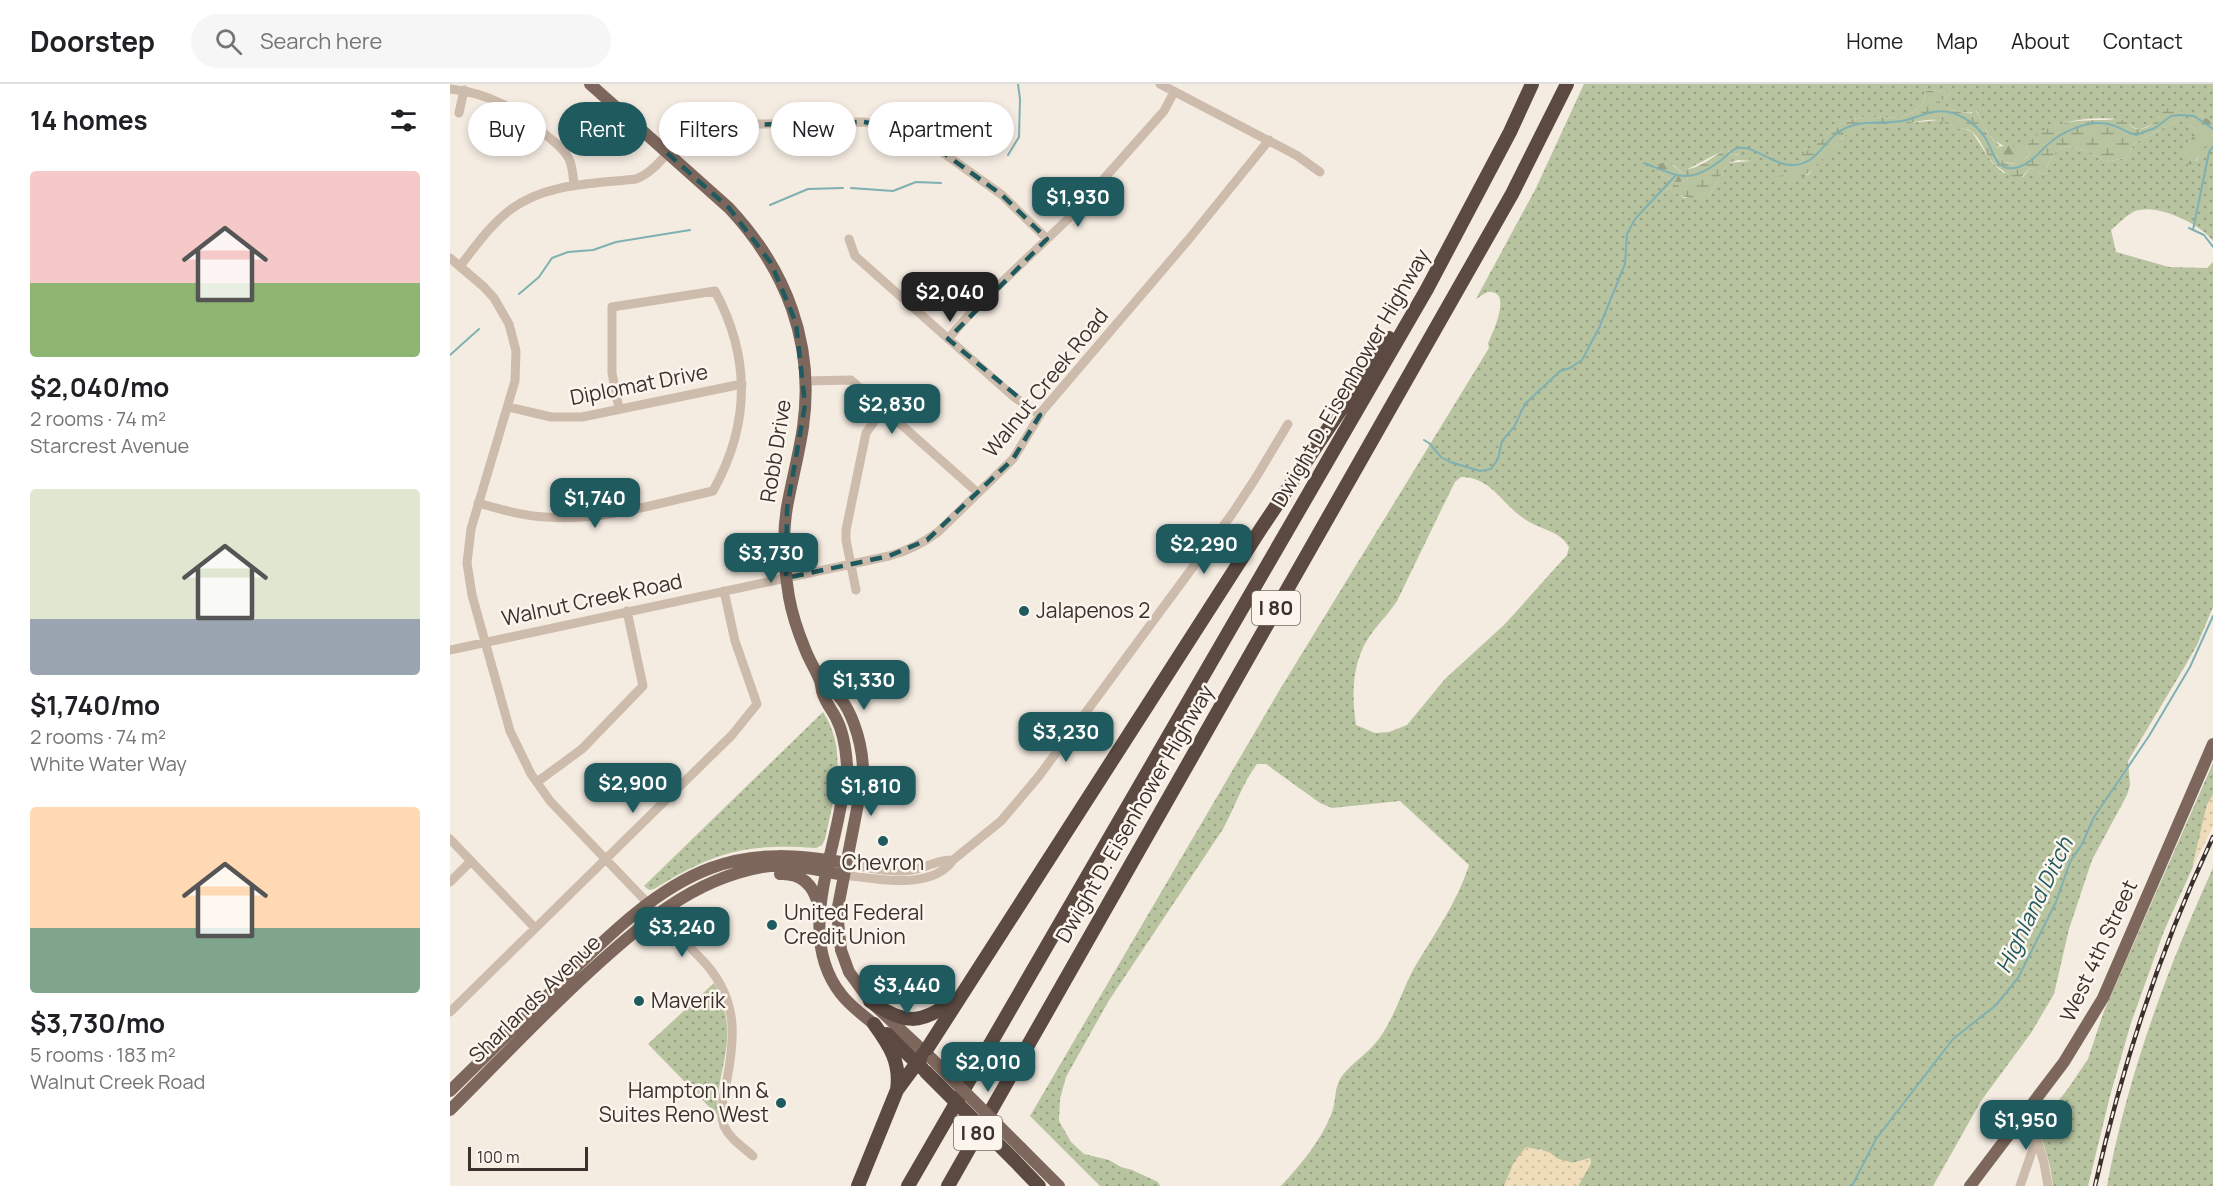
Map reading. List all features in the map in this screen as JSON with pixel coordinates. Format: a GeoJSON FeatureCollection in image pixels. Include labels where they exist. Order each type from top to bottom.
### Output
{"type":"FeatureCollection","features":[{"type":"Feature","properties":{"kind":"highway","name":"Dwight D. Eisenhower Highway"},"geometry":{"type":"LineString","coordinates":[[908,1186],[1427,289],[1510,132],[1532,84]]}},
{"type":"Feature","properties":{"kind":"highway","name":"Dwight D. Eisenhower Highway"},"geometry":{"type":"LineString","coordinates":[[948,1186],[1512,194],[1566,84]]}},
{"type":"Feature","properties":{"kind":"highway"},"geometry":{"type":"LineString","coordinates":[[897,1090],[925,1062],[970,980],[1268,517],[1386,343],[1427,289]]}},
{"type":"Feature","properties":{"kind":"highway"},"geometry":{"type":"LineString","coordinates":[[870,1001],[892,1016],[901,1019],[917,1019],[940,1011],[970,980]]}},
{"type":"Feature","properties":{"kind":"highway"},"geometry":{"type":"LineString","coordinates":[[874,1024],[925,1062],[1018,1154],[1039,1186]]}},
{"type":"Feature","properties":{"kind":"highway"},"geometry":{"type":"LineString","coordinates":[[858,1186],[897,1090],[899,1078],[894,1053],[874,1024]]}},
{"type":"Feature","properties":{"kind":"highway"},"geometry":{"type":"LineString","coordinates":[[956,1186],[1003,1104],[1008,1079]]}},
{"type":"Feature","properties":{"kind":"main road","name":"Robb Drive"},"geometry":{"type":"LineString","coordinates":[[590,84],[659,145]]}},
{"type":"Feature","properties":{"kind":"main road","name":"Robb Drive"},"geometry":{"type":"LineString","coordinates":[[671,156],[744,224],[771,263],[786,293],[796,323],[805,381],[803,426],[784,532],[786,578],[796,624],[822,684],[824,697],[844,736],[847,767],[819,908],[819,930],[823,957],[831,980],[847,1002],[874,1024]]}},
{"type":"Feature","properties":{"kind":"main road","name":"Robb Drive"},"geometry":{"type":"LineString","coordinates":[[822,684],[835,692],[846,709],[856,728],[863,753],[863,778],[837,912],[838,939],[849,972],[870,1001],[925,1062]]}},
{"type":"Feature","properties":{"kind":"main road","name":"West 4th Street"},"geometry":{"type":"LineString","coordinates":[[1970,1186],[2064,1062],[2103,998],[2213,744]]}},
{"type":"Feature","properties":{"kind":"main road","name":"Sharlands Avenue"},"geometry":{"type":"LineString","coordinates":[[450,1110],[552,1007],[628,937],[685,880],[728,863],[783,855],[845,869]]}},
{"type":"Feature","properties":{"kind":"main road","name":"Sharlands Avenue"},"geometry":{"type":"LineString","coordinates":[[450,1091],[597,947],[653,910],[728,877],[771,867],[829,866]]}},
{"type":"Feature","properties":{"kind":"main road"},"geometry":{"type":"LineString","coordinates":[[728,877],[782,874],[800,877],[812,888],[819,908]]}},
{"type":"Feature","properties":{"kind":"main road"},"geometry":{"type":"LineString","coordinates":[[1018,1154],[1059,1186]]}},
{"type":"Feature","properties":{"kind":"street"},"geometry":{"type":"LineString","coordinates":[[1160,84],[1296,154],[1320,172]]}},
{"type":"Feature","properties":{"kind":"street"},"geometry":{"type":"LineString","coordinates":[[450,88],[497,100],[528,119],[564,150],[571,165],[574,186]]}},
{"type":"Feature","properties":{"kind":"street"},"geometry":{"type":"LineString","coordinates":[[459,114],[464,90]]}},
{"type":"Feature","properties":{"kind":"street"},"geometry":{"type":"LineString","coordinates":[[948,339],[974,309],[1069,218],[1164,111],[1174,92]]}},
{"type":"Feature","properties":{"kind":"street"},"geometry":{"type":"LineString","coordinates":[[759,124],[864,122],[895,127],[924,139],[1002,195],[1047,240]]}},
{"type":"Feature","properties":{"kind":"street","name":"Walnut Creek Road"},"geometry":{"type":"LineString","coordinates":[[450,650],[895,555],[914,548],[938,532],[1020,451],[1040,415],[1269,140]]}},
{"type":"Feature","properties":{"kind":"street"},"geometry":{"type":"LineString","coordinates":[[460,266],[509,211],[527,199],[545,192],[574,186],[636,179],[650,171],[665,156]]}},
{"type":"Feature","properties":{"kind":"street"},"geometry":{"type":"LineString","coordinates":[[849,239],[855,256],[1014,397],[1040,415]]}},
{"type":"Feature","properties":{"kind":"street"},"geometry":{"type":"LineString","coordinates":[[450,258],[494,298],[508,324],[516,351],[515,381],[478,502],[471,529],[467,563],[484,642],[510,731],[537,782],[565,818],[706,963],[723,989],[732,1019],[733,1041],[722,1102],[722,1118],[729,1134],[753,1156]]}},
{"type":"Feature","properties":{"kind":"street"},"geometry":{"type":"LineString","coordinates":[[478,502],[528,515],[567,518],[607,514],[713,491],[723,474],[736,440],[742,403],[742,384],[736,344],[731,326],[715,291],[612,307],[612,373],[619,409]]}},
{"type":"Feature","properties":{"kind":"street"},"geometry":{"type":"LineString","coordinates":[[805,381],[850,380],[978,493]]}},
{"type":"Feature","properties":{"kind":"street","name":"Diplomat Drive"},"geometry":{"type":"LineString","coordinates":[[508,407],[535,415],[566,418],[742,384]]}},
{"type":"Feature","properties":{"kind":"street"},"geometry":{"type":"LineString","coordinates":[[856,590],[846,530],[869,426],[883,409]]}},
{"type":"Feature","properties":{"kind":"street","name":"Sharlands Avenue"},"geometry":{"type":"LineString","coordinates":[[845,869],[884,880],[911,880],[939,873],[1002,819],[1040,776],[1232,514],[1288,424]]}},
{"type":"Feature","properties":{"kind":"street"},"geometry":{"type":"LineString","coordinates":[[450,1012],[732,735],[757,704],[735,641],[724,591]]}},
{"type":"Feature","properties":{"kind":"street"},"geometry":{"type":"LineString","coordinates":[[537,782],[582,749],[642,686],[627,611]]}},
{"type":"Feature","properties":{"kind":"street"},"geometry":{"type":"LineString","coordinates":[[450,839],[535,928]]}},
{"type":"Feature","properties":{"kind":"street"},"geometry":{"type":"LineString","coordinates":[[450,882],[470,862]]}},
{"type":"Feature","properties":{"kind":"street"},"geometry":{"type":"LineString","coordinates":[[2028,1110],[2048,1186]]}},
{"type":"Feature","properties":{"kind":"street"},"geometry":{"type":"LineString","coordinates":[[2020,1186],[2037,1139]]}},
{"type":"Feature","properties":{"kind":"highlighted area"},"geometry":{"type":"Polygon","coordinates":[[[864,122],[895,127],[924,139],[1002,195],[1047,239],[948,339],[1040,415],[1013,459],[927,540],[889,556],[786,578],[787,509],[805,405],[796,323],[771,263],[729,208],[667,153],[698,126],[864,122]]]}},
{"type":"Feature","properties":{"kind":"green space"},"geometry":{"type":"Polygon","coordinates":[[[1584,84],[2213,84],[2213,122],[2199,114],[2189,124],[2196,131],[2195,136],[2189,141],[2185,154],[2196,161],[2205,144],[2213,141],[2213,241],[2188,221],[2153,209],[2133,212],[2111,230],[2116,252],[2169,267],[2207,268],[2213,262],[2213,607],[2197,645],[2128,761],[2130,785],[2127,795],[2092,860],[2069,929],[2054,994],[2031,1033],[1981,1101],[1933,1186],[1578,1186],[1591,1163],[1590,1158],[1573,1163],[1558,1159],[1540,1149],[1518,1157],[1504,1186],[1281,1186],[1316,1144],[1327,1125],[1333,1110],[1337,1085],[1342,1076],[1384,1032],[1413,970],[1451,906],[1469,865],[1400,801],[1332,808],[1320,803],[1266,764],[1257,764],[1223,829],[1108,1002],[1066,1077],[1060,1099],[1059,1121],[1071,1142],[1084,1154],[1109,1160],[1158,1182],[1160,1186],[1100,1186],[1030,1116],[1279,691],[1489,348],[1488,343],[1499,314],[1500,298],[1496,293],[1489,292],[1476,299],[1536,188],[1584,84]],[[1926,91],[1925,100],[1918,109],[1910,114],[1892,117],[1863,117],[1845,122],[1814,147],[1800,155],[1803,158],[1796,169],[1788,174],[1775,177],[1808,175],[1853,129],[1864,126],[1895,127],[1939,120],[1955,128],[1972,132],[1991,161],[2002,172],[2023,177],[2030,168],[2042,174],[2046,173],[2053,156],[2058,150],[2068,146],[2088,151],[2106,162],[2125,158],[2135,143],[2175,122],[2183,114],[2158,117],[2157,122],[2142,128],[2135,128],[2120,119],[2094,118],[2068,122],[2044,131],[2026,146],[2017,148],[2008,147],[1994,140],[1988,134],[1977,110],[1967,113],[1951,109],[1937,101],[1948,97],[1949,93],[1926,91]],[[1728,148],[1686,170],[1679,170],[1673,165],[1658,171],[1673,183],[1673,186],[1665,191],[1676,192],[1684,198],[1709,196],[1728,163],[1751,161],[1738,154],[1734,155],[1728,151],[1728,148]],[[1461,477],[1455,482],[1397,601],[1374,630],[1357,663],[1354,687],[1356,725],[1375,733],[1389,732],[1407,725],[1445,679],[1505,624],[1567,555],[1569,547],[1565,541],[1526,520],[1489,487],[1472,478],[1461,477]]]}},
{"type":"Feature","properties":{"kind":"green space"},"geometry":{"type":"Polygon","coordinates":[[[1926,91],[1949,93],[1948,97],[1938,101],[1954,110],[1972,113],[1971,107],[1974,106],[1987,133],[2000,146],[1996,148],[1996,155],[2004,162],[2013,164],[2022,161],[2030,154],[2026,146],[2042,131],[2062,124],[2118,119],[2140,129],[2150,126],[2168,108],[2181,110],[2183,114],[2175,122],[2135,143],[2125,158],[2106,162],[2088,151],[2068,146],[2058,150],[2053,156],[2046,173],[2042,174],[2030,168],[2018,181],[1993,163],[1972,132],[1954,128],[1941,121],[1930,120],[1888,128],[1864,128],[1852,131],[1846,134],[1814,169],[1805,175],[1785,180],[1773,177],[1787,174],[1795,169],[1803,158],[1799,155],[1845,122],[1863,117],[1892,117],[1910,114],[1918,109],[1925,100],[1926,91]]]}},
{"type":"Feature","properties":{"kind":"green space"},"geometry":{"type":"Polygon","coordinates":[[[2192,114],[2199,114],[2213,122],[2213,141],[2190,165],[2185,153],[2196,131],[2189,124],[2188,118],[2192,114]]]}},
{"type":"Feature","properties":{"kind":"green space"},"geometry":{"type":"Polygon","coordinates":[[[2006,145],[2026,146],[2030,154],[2021,163],[2005,162],[1995,152],[1996,148],[2006,145]]]}},
{"type":"Feature","properties":{"kind":"green space"},"geometry":{"type":"Polygon","coordinates":[[[1728,147],[1728,152],[1734,155],[1742,154],[1752,161],[1738,160],[1728,163],[1709,196],[1692,199],[1664,192],[1673,186],[1673,183],[1686,181],[1688,177],[1679,170],[1698,166],[1728,147]]]}},
{"type":"Feature","properties":{"kind":"green space"},"geometry":{"type":"Polygon","coordinates":[[[1668,162],[1688,177],[1686,181],[1673,183],[1658,171],[1657,168],[1661,163],[1668,162]]]}},
{"type":"Feature","properties":{"kind":"green space"},"geometry":{"type":"Polygon","coordinates":[[[823,712],[836,743],[837,774],[822,845],[816,848],[769,847],[731,853],[695,866],[654,889],[649,890],[644,886],[823,712]]]}},
{"type":"Feature","properties":{"kind":"green space"},"geometry":{"type":"Polygon","coordinates":[[[2213,763],[2213,795],[2207,805],[2192,869],[2164,931],[2131,1023],[2088,1186],[2053,1186],[2050,1166],[2038,1126],[2088,1059],[2104,1011],[2213,763]]]}},
{"type":"Feature","properties":{"kind":"green space"},"geometry":{"type":"Polygon","coordinates":[[[2213,868],[2213,1186],[2107,1186],[2115,1145],[2150,1024],[2213,868]]]}},
{"type":"Feature","properties":{"kind":"green space"},"geometry":{"type":"Polygon","coordinates":[[[714,983],[722,1002],[727,1035],[717,1115],[648,1044],[714,983]]]}},
{"type":"Feature","properties":{"kind":"sand"},"geometry":{"type":"Polygon","coordinates":[[[2213,795],[2213,826],[2192,869],[2207,805],[2213,795]]]}},
{"type":"Feature","properties":{"kind":"sand"},"geometry":{"type":"Polygon","coordinates":[[[1526,1147],[1549,1152],[1558,1159],[1573,1163],[1590,1158],[1591,1163],[1578,1186],[1504,1186],[1513,1164],[1526,1147]]]}},
{"type":"Feature","properties":{"kind":"waterway"},"geometry":{"type":"LineString","coordinates":[[1014,145],[1019,137],[1018,84]]}},
{"type":"Feature","properties":{"kind":"waterway"},"geometry":{"type":"LineString","coordinates":[[1644,163],[1675,174],[1691,176],[1709,169],[1735,149],[1745,148],[1780,163],[1801,164],[1813,158],[1836,134],[1844,129],[1860,124],[1902,121],[1941,111],[1956,114],[1970,121],[1986,139],[1999,164],[2008,168],[2024,165],[2052,141],[2068,131],[2087,124],[2115,126],[2136,135],[2155,128],[2171,116],[2180,115],[2194,116],[2213,129]]}},
{"type":"Feature","properties":{"kind":"waterway"},"geometry":{"type":"LineString","coordinates":[[2193,230],[2209,152],[2213,146]]}},
{"type":"Feature","properties":{"kind":"waterway"},"geometry":{"type":"LineString","coordinates":[[1424,440],[1441,457],[1450,462],[1480,471],[1491,469],[1498,459],[1502,441],[1514,427],[1525,404],[1560,371],[1582,360],[1599,328],[1625,264],[1627,234],[1635,219],[1676,175]]}},
{"type":"Feature","properties":{"kind":"waterway"},"geometry":{"type":"LineString","coordinates":[[851,188],[893,191],[916,182],[941,183]]}},
{"type":"Feature","properties":{"kind":"waterway"},"geometry":{"type":"LineString","coordinates":[[770,205],[808,189],[843,188]]}},
{"type":"Feature","properties":{"kind":"waterway","name":"Highland Ditch"},"geometry":{"type":"LineString","coordinates":[[2189,228],[2204,235],[2213,247]]}},
{"type":"Feature","properties":{"kind":"waterway"},"geometry":{"type":"LineString","coordinates":[[519,294],[539,277],[552,258],[568,252],[593,250],[616,242],[690,230]]}},
{"type":"Feature","properties":{"kind":"waterway"},"geometry":{"type":"LineString","coordinates":[[450,355],[479,329]]}},
{"type":"Feature","properties":{"kind":"waterway","name":"Highland Ditch"},"geometry":{"type":"LineString","coordinates":[[1852,1186],[1876,1139],[1953,1039],[1996,1005],[2018,978],[2056,902],[2070,862],[2082,844],[2094,817],[2149,736],[2190,667],[2213,616]]}},
{"type":"Feature","properties":{"kind":"railway"},"geometry":{"type":"LineString","coordinates":[[2095,1186],[2117,1097],[2144,1008],[2176,922],[2213,837]]}},
{"type":"Feature","properties":{"kind":"place","name":"Jalapenos 2"},"geometry":{"type":"Point","coordinates":[1024,611]}},
{"type":"Feature","properties":{"kind":"place","name":"Chevron"},"geometry":{"type":"Point","coordinates":[883,841]}},
{"type":"Feature","properties":{"kind":"place","name":"United Federal Credit Union"},"geometry":{"type":"Point","coordinates":[772,925]}},
{"type":"Feature","properties":{"kind":"place","name":"Maverik"},"geometry":{"type":"Point","coordinates":[639,1001]}},
{"type":"Feature","properties":{"kind":"place","name":"Hampton Inn & Suites Reno West"},"geometry":{"type":"Point","coordinates":[781,1103]}}]}
